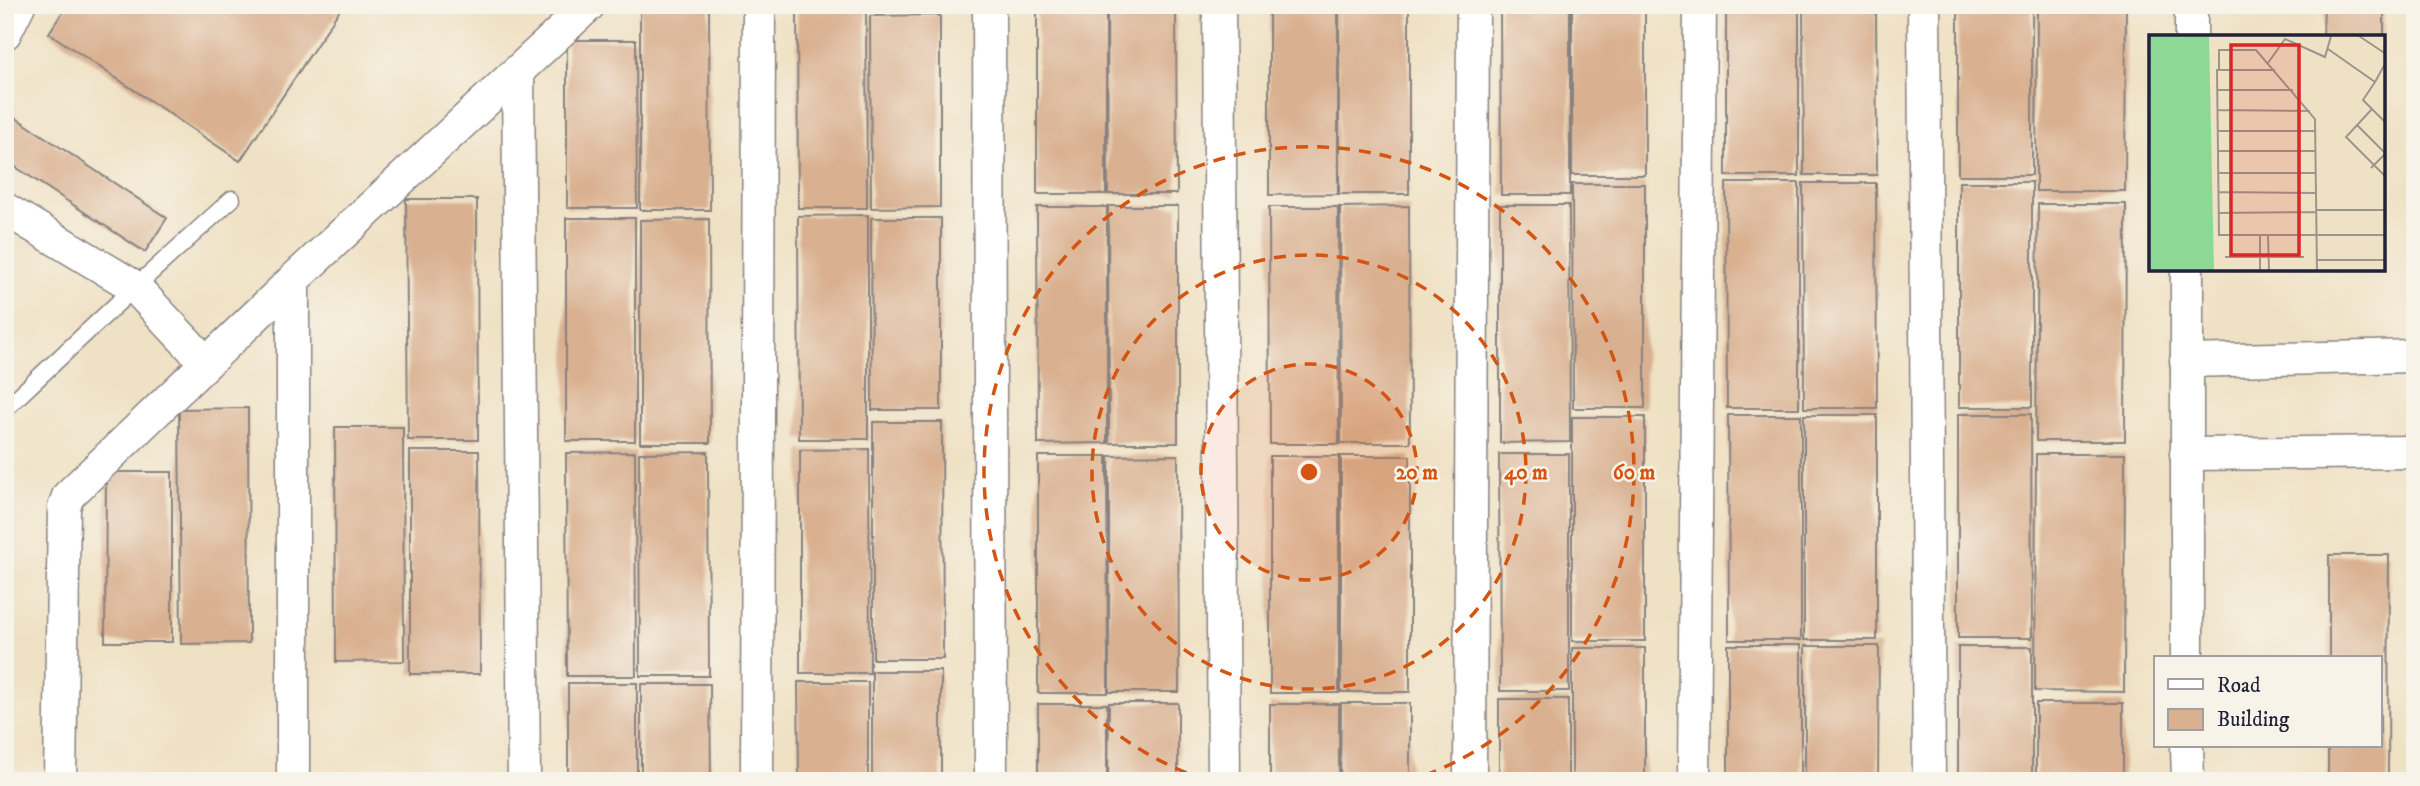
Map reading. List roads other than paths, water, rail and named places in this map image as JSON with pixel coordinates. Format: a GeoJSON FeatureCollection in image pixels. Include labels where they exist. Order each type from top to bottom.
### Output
{"type":"FeatureCollection","features":[{"type":"Feature","properties":{"kind":"street"},"geometry":{"type":"LineString","coordinates":[[5,33],[19,5]]}},
{"type":"Feature","properties":{"kind":"street"},"geometry":{"type":"LineString","coordinates":[[60,781],[64,508],[73,489],[589,5]]}},
{"type":"Feature","properties":{"kind":"street"},"geometry":{"type":"LineString","coordinates":[[757,781],[759,5]]}},
{"type":"Feature","properties":{"kind":"street"},"geometry":{"type":"LineString","coordinates":[[989,5],[991,781]]}},
{"type":"Feature","properties":{"kind":"street"},"geometry":{"type":"LineString","coordinates":[[1219,5],[1224,781]]}},
{"type":"Feature","properties":{"kind":"street"},"geometry":{"type":"LineString","coordinates":[[1470,781],[1473,5]]}},
{"type":"Feature","properties":{"kind":"street"},"geometry":{"type":"LineString","coordinates":[[1694,781],[1700,5]]}},
{"type":"Feature","properties":{"kind":"street"},"geometry":{"type":"LineString","coordinates":[[1924,5],[1929,781]]}},
{"type":"Feature","properties":{"kind":"street"},"geometry":{"type":"LineString","coordinates":[[2191,5],[2191,35]]}},
{"type":"Feature","properties":{"kind":"street"},"geometry":{"type":"LineString","coordinates":[[518,71],[524,781]]}},
{"type":"Feature","properties":{"kind":"street"},"geometry":{"type":"LineString","coordinates":[[5,208],[135,287],[206,363]]}},
{"type":"Feature","properties":{"kind":"street"},"geometry":{"type":"LineString","coordinates":[[2187,271],[2187,656]]}},
{"type":"Feature","properties":{"kind":"street"},"geometry":{"type":"LineString","coordinates":[[293,280],[293,781]]}},
{"type":"Feature","properties":{"kind":"street"},"geometry":{"type":"LineString","coordinates":[[2186,361],[2415,356]]}},
{"type":"Feature","properties":{"kind":"street"},"geometry":{"type":"LineString","coordinates":[[2186,454],[2415,452]]}},
{"type":"Feature","properties":{"kind":"street"},"geometry":{"type":"LineString","coordinates":[[2188,748],[2188,781]]}},
{"type":"Feature","properties":{"kind":"lane"},"geometry":{"type":"LineString","coordinates":[[5,409],[232,200]]}}]}
